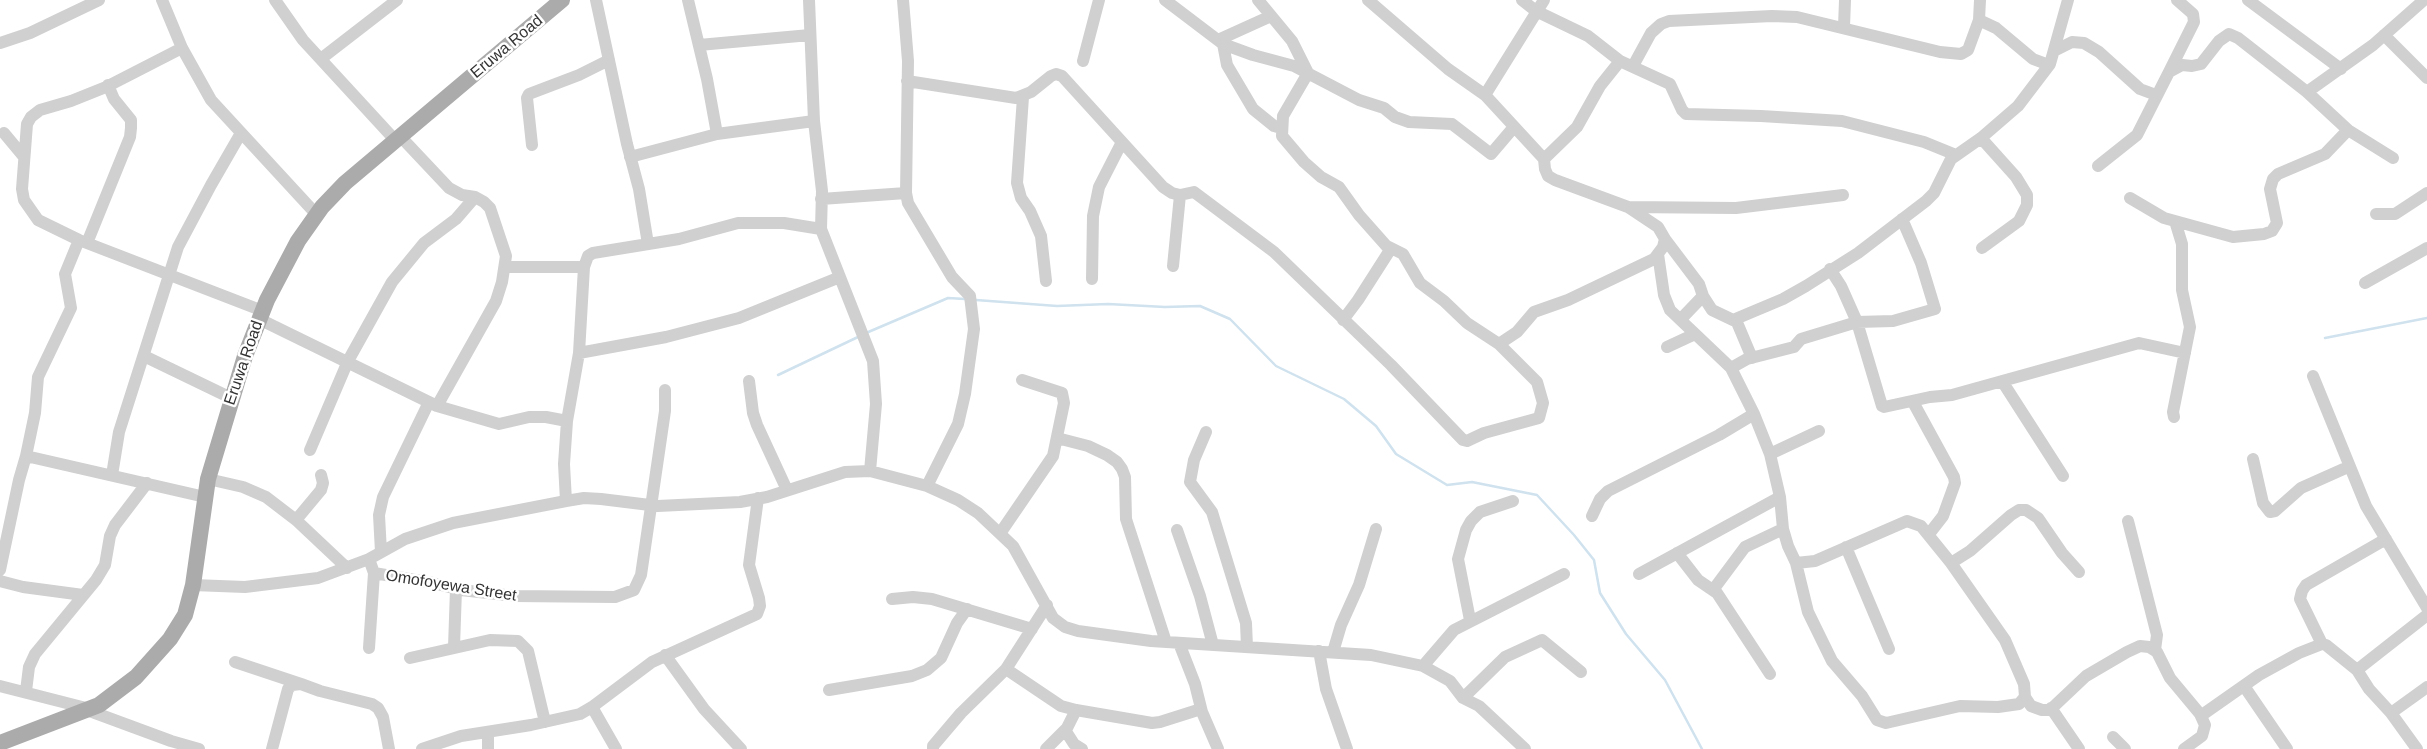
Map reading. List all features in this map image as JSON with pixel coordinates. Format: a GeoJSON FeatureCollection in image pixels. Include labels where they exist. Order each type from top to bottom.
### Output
{"type":"FeatureCollection","features":[{"type":"Feature","properties":{"kind":"main road","name":"Eruwa Road"},"geometry":{"type":"LineString","coordinates":[[0,743],[88,710],[117,693],[154,659],[170,639],[185,615],[193,586],[208,479],[231,398],[261,315],[298,241],[316,215],[345,183],[562,0]]}},
{"type":"Feature","properties":{"kind":"street"},"geometry":{"type":"LineString","coordinates":[[0,43],[30,33],[99,0]]}},
{"type":"Feature","properties":{"kind":"street"},"geometry":{"type":"LineString","coordinates":[[162,0],[182,48],[211,100],[316,215]]}},
{"type":"Feature","properties":{"kind":"street"},"geometry":{"type":"LineString","coordinates":[[322,58],[397,0]]}},
{"type":"Feature","properties":{"kind":"street"},"geometry":{"type":"LineString","coordinates":[[596,0],[630,157],[639,189],[648,244]]}},
{"type":"Feature","properties":{"kind":"street"},"geometry":{"type":"LineString","coordinates":[[688,0],[717,134]]}},
{"type":"Feature","properties":{"kind":"street"},"geometry":{"type":"LineString","coordinates":[[809,0],[814,121],[821,199],[821,229],[872,361],[876,404],[870,471]]}},
{"type":"Feature","properties":{"kind":"street"},"geometry":{"type":"LineString","coordinates":[[904,0],[907,81],[906,193],[912,210],[952,277],[969,294],[974,329],[965,394],[952,439],[927,486]]}},
{"type":"Feature","properties":{"kind":"street"},"geometry":{"type":"LineString","coordinates":[[1083,60],[1099,0]]}},
{"type":"Feature","properties":{"kind":"street"},"geometry":{"type":"LineString","coordinates":[[1165,0],[1221,42],[1254,55],[1294,66],[1409,122],[1452,124],[1491,154],[1514,127]]}},
{"type":"Feature","properties":{"kind":"street"},"geometry":{"type":"LineString","coordinates":[[1258,0],[1292,41],[1308,73]]}},
{"type":"Feature","properties":{"kind":"street"},"geometry":{"type":"LineString","coordinates":[[1368,0],[1448,69],[1485,95],[1544,159],[1548,176],[1628,207],[1658,227],[1664,239],[1699,284],[1703,296],[1712,310],[1736,320],[1752,358]]}},
{"type":"Feature","properties":{"kind":"street"},"geometry":{"type":"LineString","coordinates":[[1522,0],[1536,11],[1588,36],[1620,61],[1670,84],[1682,110],[1686,114],[1842,121],[1924,142],[1956,155]]}},
{"type":"Feature","properties":{"kind":"street"},"geometry":{"type":"LineString","coordinates":[[1485,95],[1544,0]]}},
{"type":"Feature","properties":{"kind":"street"},"geometry":{"type":"LineString","coordinates":[[1844,27],[1845,0]]}},
{"type":"Feature","properties":{"kind":"street"},"geometry":{"type":"LineString","coordinates":[[1633,66],[1651,33],[1656,27],[1668,21],[1772,16],[1797,17],[1844,27],[1876,37],[1956,54],[1968,50],[1979,20],[1980,0]]}},
{"type":"Feature","properties":{"kind":"street"},"geometry":{"type":"LineString","coordinates":[[1736,320],[1784,299],[1858,252],[1926,201],[1934,193],[1948,162],[1982,138],[2018,106],[2049,65],[2056,50],[2068,0]]}},
{"type":"Feature","properties":{"kind":"street"},"geometry":{"type":"LineString","coordinates":[[2098,166],[2137,134],[2194,22],[2192,14],[2177,0]]}},
{"type":"Feature","properties":{"kind":"street"},"geometry":{"type":"LineString","coordinates":[[2248,0],[2341,69]]}},
{"type":"Feature","properties":{"kind":"street"},"geometry":{"type":"LineString","coordinates":[[2307,92],[2341,69],[2424,0]]}},
{"type":"Feature","properties":{"kind":"street"},"geometry":{"type":"LineString","coordinates":[[281,2],[303,40],[398,138],[449,188],[462,195],[484,202],[490,208],[504,247],[505,267],[496,301],[433,404],[383,497],[378,529],[381,552]]}},
{"type":"Feature","properties":{"kind":"street"},"geometry":{"type":"LineString","coordinates":[[1221,42],[1271,16]]}},
{"type":"Feature","properties":{"kind":"street"},"geometry":{"type":"LineString","coordinates":[[1979,20],[1996,28],[2033,59],[2049,65]]}},
{"type":"Feature","properties":{"kind":"street"},"geometry":{"type":"LineString","coordinates":[[2169,72],[2182,65],[2192,66],[2201,64],[2218,41],[2229,34],[2238,38],[2307,92],[2348,130],[2393,158]]}},
{"type":"Feature","properties":{"kind":"street"},"geometry":{"type":"LineString","coordinates":[[699,45],[810,35]]}},
{"type":"Feature","properties":{"kind":"street"},"geometry":{"type":"LineString","coordinates":[[2384,35],[2427,78]]}},
{"type":"Feature","properties":{"kind":"street"},"geometry":{"type":"LineString","coordinates":[[1221,42],[1227,65],[1253,108],[1274,126],[1281,128]]}},
{"type":"Feature","properties":{"kind":"street"},"geometry":{"type":"LineString","coordinates":[[2056,50],[2072,42],[2084,43],[2099,52],[2140,89],[2156,95]]}},
{"type":"Feature","properties":{"kind":"street"},"geometry":{"type":"LineString","coordinates":[[182,48],[108,86],[71,101],[40,110],[31,117],[26,124],[22,189],[28,208],[38,220],[83,242],[168,274],[261,315],[433,404],[498,424],[529,417],[546,417],[567,421]]}},
{"type":"Feature","properties":{"kind":"street"},"geometry":{"type":"LineString","coordinates":[[532,145],[527,98],[529,94],[579,75],[609,60]]}},
{"type":"Feature","properties":{"kind":"street"},"geometry":{"type":"LineString","coordinates":[[1544,159],[1577,127],[1600,86],[1620,61]]}},
{"type":"Feature","properties":{"kind":"street"},"geometry":{"type":"LineString","coordinates":[[1308,73],[1283,116],[1282,136],[1292,150],[1321,177],[1339,187],[1359,215],[1390,250],[1343,320]]}},
{"type":"Feature","properties":{"kind":"street"},"geometry":{"type":"LineString","coordinates":[[907,81],[1016,98],[1023,97],[1051,76],[1056,74],[1062,76],[1163,187],[1172,193],[1180,195],[1194,192],[1274,252],[1467,441],[1484,433],[1539,418],[1543,403],[1537,382],[1499,344],[1467,323],[1444,300],[1420,283],[1403,254],[1387,246]]}},
{"type":"Feature","properties":{"kind":"street"},"geometry":{"type":"LineString","coordinates":[[0,570],[26,456],[34,413],[38,376],[71,308],[66,274],[83,242],[130,137],[131,120],[114,99],[108,86]]}},
{"type":"Feature","properties":{"kind":"street"},"geometry":{"type":"LineString","coordinates":[[1023,97],[1017,183],[1021,198],[1042,236],[1046,281]]}},
{"type":"Feature","properties":{"kind":"street"},"geometry":{"type":"LineString","coordinates":[[630,157],[717,134],[814,121]]}},
{"type":"Feature","properties":{"kind":"street"},"geometry":{"type":"LineString","coordinates":[[24,156],[2,133],[26,124]]}},
{"type":"Feature","properties":{"kind":"street"},"geometry":{"type":"LineString","coordinates":[[2130,198],[2164,218],[2243,237],[2272,231],[2277,222],[2270,189],[2273,178],[2278,174],[2325,154],[2348,130]]}},
{"type":"Feature","properties":{"kind":"street"},"geometry":{"type":"LineString","coordinates":[[112,475],[118,432],[144,356],[168,274],[183,238],[241,133]]}},
{"type":"Feature","properties":{"kind":"street"},"geometry":{"type":"LineString","coordinates":[[1982,138],[2016,177],[2027,195],[2027,204],[2020,221],[1982,248]]}},
{"type":"Feature","properties":{"kind":"street"},"geometry":{"type":"LineString","coordinates":[[1092,279],[1093,216],[1099,187],[1122,142]]}},
{"type":"Feature","properties":{"kind":"street"},"geometry":{"type":"LineString","coordinates":[[821,199],[906,193]]}},
{"type":"Feature","properties":{"kind":"street"},"geometry":{"type":"LineString","coordinates":[[2376,214],[2395,214],[2427,193]]}},
{"type":"Feature","properties":{"kind":"street"},"geometry":{"type":"LineString","coordinates":[[1628,207],[1736,208],[1844,194]]}},
{"type":"Feature","properties":{"kind":"street"},"geometry":{"type":"LineString","coordinates":[[1174,266],[1180,195]]}},
{"type":"Feature","properties":{"kind":"street"},"geometry":{"type":"LineString","coordinates":[[310,450],[348,361],[392,282],[424,243],[456,220],[475,198]]}},
{"type":"Feature","properties":{"kind":"street"},"geometry":{"type":"LineString","coordinates":[[1731,368],[1752,358],[1794,347],[1801,339],[1857,322],[1893,320],[1935,309],[1921,263],[1902,219]]}},
{"type":"Feature","properties":{"kind":"street"},"geometry":{"type":"LineString","coordinates":[[2174,417],[2173,412],[2190,327],[2182,290],[2182,244],[2175,221]]}},
{"type":"Feature","properties":{"kind":"street"},"geometry":{"type":"LineString","coordinates":[[566,501],[564,464],[567,421],[579,353],[584,267],[588,256],[593,253],[679,239],[738,223],[784,223],[821,229]]}},
{"type":"Feature","properties":{"kind":"street"},"geometry":{"type":"LineString","coordinates":[[2182,244],[2200,227]]}},
{"type":"Feature","properties":{"kind":"street"},"geometry":{"type":"LineString","coordinates":[[1499,344],[1517,332],[1534,312],[1568,300],[1654,259],[1663,247],[1664,239]]}},
{"type":"Feature","properties":{"kind":"street"},"geometry":{"type":"LineString","coordinates":[[2365,283],[2427,248]]}},
{"type":"Feature","properties":{"kind":"street"},"geometry":{"type":"LineString","coordinates":[[1658,254],[1666,301],[1670,310],[1731,368],[1754,414],[1770,454],[1780,497],[1788,546],[1796,563],[1808,612],[1832,661],[1881,723],[1933,714],[1960,706],[1998,707],[2019,704],[2024,697]]}},
{"type":"Feature","properties":{"kind":"street"},"geometry":{"type":"LineString","coordinates":[[505,267],[584,267]]}},
{"type":"Feature","properties":{"kind":"street"},"geometry":{"type":"LineString","coordinates":[[1830,269],[1841,286],[1857,322],[1882,406],[1889,408],[1930,397],[1952,395],[2139,343],[2186,353]]}},
{"type":"Feature","properties":{"kind":"street"},"geometry":{"type":"LineString","coordinates":[[579,353],[666,338],[740,318],[840,277]]}},
{"type":"Feature","properties":{"kind":"street"},"geometry":{"type":"LineString","coordinates":[[1681,319],[1703,296]]}},
{"type":"Feature","properties":{"kind":"street"},"geometry":{"type":"LineString","coordinates":[[1667,347],[1695,334]]}},
{"type":"Feature","properties":{"kind":"street"},"geometry":{"type":"LineString","coordinates":[[144,356],[231,398]]}},
{"type":"Feature","properties":{"kind":"street"},"geometry":{"type":"LineString","coordinates":[[2313,376],[2348,467],[2366,506],[2427,608]]}},
{"type":"Feature","properties":{"kind":"street"},"geometry":{"type":"LineString","coordinates":[[1001,532],[1053,456],[1065,397],[1062,393],[1022,380]]}},
{"type":"Feature","properties":{"kind":"street"},"geometry":{"type":"LineString","coordinates":[[749,381],[752,413],[787,490]]}},
{"type":"Feature","properties":{"kind":"street"},"geometry":{"type":"LineString","coordinates":[[2002,381],[2064,476]]}},
{"type":"Feature","properties":{"kind":"street","name":"Omofoyewa Street"},"geometry":{"type":"LineString","coordinates":[[369,559],[374,573],[456,589],[529,598],[615,597],[634,590],[641,575],[665,411],[665,390]]}},
{"type":"Feature","properties":{"kind":"street"},"geometry":{"type":"LineString","coordinates":[[1913,402],[1954,477],[1954,483],[1942,516],[1930,534]]}},
{"type":"Feature","properties":{"kind":"street"},"geometry":{"type":"LineString","coordinates":[[1592,516],[1600,499],[1608,491],[1719,435],[1754,414]]}},
{"type":"Feature","properties":{"kind":"street"},"geometry":{"type":"LineString","coordinates":[[1770,454],[1819,431]]}},
{"type":"Feature","properties":{"kind":"street"},"geometry":{"type":"LineString","coordinates":[[1206,432],[1194,460],[1190,482],[1212,512],[1246,623],[1247,647]]}},
{"type":"Feature","properties":{"kind":"street"},"geometry":{"type":"LineString","coordinates":[[1056,438],[1088,446],[1107,455],[1122,469],[1126,519],[1173,642],[1195,684],[1201,709],[1218,749]]}},
{"type":"Feature","properties":{"kind":"street"},"geometry":{"type":"LineString","coordinates":[[26,456],[205,497]]}},
{"type":"Feature","properties":{"kind":"street"},"geometry":{"type":"LineString","coordinates":[[2253,459],[2263,503],[2270,512],[2275,511],[2301,488],[2348,467]]}},
{"type":"Feature","properties":{"kind":"street"},"geometry":{"type":"LineString","coordinates":[[193,586],[245,587],[318,578],[369,559],[411,537],[453,523],[566,501],[584,498],[651,505],[697,505],[758,498],[845,472],[870,471],[927,486],[958,500],[1001,532],[1013,546],[1059,624],[1078,631],[1173,642],[1371,655],[1423,666],[1450,681],[1463,698],[1479,706],[1525,749]]}},
{"type":"Feature","properties":{"kind":"street"},"geometry":{"type":"LineString","coordinates":[[296,520],[321,490],[323,483],[321,475]]}},
{"type":"Feature","properties":{"kind":"street"},"geometry":{"type":"LineString","coordinates":[[208,479],[243,487],[266,497],[296,520],[347,568]]}},
{"type":"Feature","properties":{"kind":"street"},"geometry":{"type":"LineString","coordinates":[[26,691],[29,667],[35,654],[96,580],[105,565],[110,536],[115,525],[147,483]]}},
{"type":"Feature","properties":{"kind":"street"},"geometry":{"type":"LineString","coordinates":[[1639,574],[1780,497]]}},
{"type":"Feature","properties":{"kind":"street"},"geometry":{"type":"LineString","coordinates":[[422,749],[461,736],[488,733],[580,714],[629,678],[665,655],[757,614],[760,606],[759,598],[749,564],[758,498]]}},
{"type":"Feature","properties":{"kind":"street"},"geometry":{"type":"LineString","coordinates":[[1470,620],[1458,559],[1466,530],[1471,521],[1480,512],[1514,501]]}},
{"type":"Feature","properties":{"kind":"street"},"geometry":{"type":"LineString","coordinates":[[1952,563],[1970,551],[2011,515],[2019,510],[2026,510],[2038,518],[2062,553],[2079,572]]}},
{"type":"Feature","properties":{"kind":"street"},"geometry":{"type":"LineString","coordinates":[[1796,563],[1815,561],[1907,521],[1921,526],[1930,534],[1940,550],[1952,563],[2005,640],[2024,684],[2024,697],[2035,709],[2051,708],[2086,676],[2140,646],[2149,647],[2155,650],[2170,678],[2200,714],[2205,725],[2204,733],[2184,749]]}},
{"type":"Feature","properties":{"kind":"street"},"geometry":{"type":"LineString","coordinates":[[2128,521],[2157,635],[2155,650]]}},
{"type":"Feature","properties":{"kind":"street"},"geometry":{"type":"LineString","coordinates":[[1333,652],[1359,585],[1376,529]]}},
{"type":"Feature","properties":{"kind":"street"},"geometry":{"type":"LineString","coordinates":[[1713,590],[1745,547],[1784,529]]}},
{"type":"Feature","properties":{"kind":"street"},"geometry":{"type":"LineString","coordinates":[[1177,530],[1200,596],[1213,645]]}},
{"type":"Feature","properties":{"kind":"street"},"geometry":{"type":"LineString","coordinates":[[2386,539],[2306,584],[2300,599],[2322,644],[2326,645],[2357,670],[2369,689],[2391,713],[2417,749]]}},
{"type":"Feature","properties":{"kind":"street"},"geometry":{"type":"LineString","coordinates":[[1846,547],[1889,649]]}},
{"type":"Feature","properties":{"kind":"street"},"geometry":{"type":"LineString","coordinates":[[1676,553],[1698,580],[1713,590],[1724,603],[1770,674]]}},
{"type":"Feature","properties":{"kind":"street"},"geometry":{"type":"LineString","coordinates":[[369,648],[374,573]]}},
{"type":"Feature","properties":{"kind":"street"},"geometry":{"type":"LineString","coordinates":[[1423,666],[1436,648],[1454,630],[1470,620],[1564,574]]}},
{"type":"Feature","properties":{"kind":"street"},"geometry":{"type":"LineString","coordinates":[[0,581],[23,587],[83,595]]}},
{"type":"Feature","properties":{"kind":"street"},"geometry":{"type":"LineString","coordinates":[[454,647],[456,589]]}},
{"type":"Feature","properties":{"kind":"street"},"geometry":{"type":"LineString","coordinates":[[892,599],[913,597],[967,608],[990,618],[1032,629]]}},
{"type":"Feature","properties":{"kind":"street"},"geometry":{"type":"LineString","coordinates":[[933,749],[961,712],[1006,669],[1047,605]]}},
{"type":"Feature","properties":{"kind":"street"},"geometry":{"type":"LineString","coordinates":[[829,690],[912,676],[927,670],[941,658],[957,623],[967,608]]}},
{"type":"Feature","properties":{"kind":"street"},"geometry":{"type":"LineString","coordinates":[[2357,670],[2427,615]]}},
{"type":"Feature","properties":{"kind":"street"},"geometry":{"type":"LineString","coordinates":[[410,658],[490,640],[511,640],[524,645],[528,651],[545,722]]}},
{"type":"Feature","properties":{"kind":"street"},"geometry":{"type":"LineString","coordinates":[[1463,698],[1505,657],[1542,640],[1580,672]]}},
{"type":"Feature","properties":{"kind":"street"},"geometry":{"type":"LineString","coordinates":[[2200,714],[2202,715],[2259,675],[2322,644]]}},
{"type":"Feature","properties":{"kind":"street"},"geometry":{"type":"LineString","coordinates":[[1319,651],[1326,689],[1347,749]]}},
{"type":"Feature","properties":{"kind":"street"},"geometry":{"type":"LineString","coordinates":[[665,655],[704,709],[738,748]]}},
{"type":"Feature","properties":{"kind":"street"},"geometry":{"type":"LineString","coordinates":[[235,662],[320,691],[372,704],[378,708],[383,716],[389,749]]}},
{"type":"Feature","properties":{"kind":"street"},"geometry":{"type":"LineString","coordinates":[[1006,669],[1061,706],[1076,710],[1160,722],[1201,709]]}},
{"type":"Feature","properties":{"kind":"street"},"geometry":{"type":"LineString","coordinates":[[272,749],[288,689],[292,685],[301,684]]}},
{"type":"Feature","properties":{"kind":"street"},"geometry":{"type":"LineString","coordinates":[[0,686],[26,691],[88,710],[170,745],[199,749]]}},
{"type":"Feature","properties":{"kind":"street"},"geometry":{"type":"LineString","coordinates":[[2244,686],[2287,749]]}},
{"type":"Feature","properties":{"kind":"street"},"geometry":{"type":"LineString","coordinates":[[2391,713],[2427,687]]}},
{"type":"Feature","properties":{"kind":"street"},"geometry":{"type":"LineString","coordinates":[[592,707],[616,749]]}},
{"type":"Feature","properties":{"kind":"street"},"geometry":{"type":"LineString","coordinates":[[2051,708],[2079,749]]}},
{"type":"Feature","properties":{"kind":"street"},"geometry":{"type":"LineString","coordinates":[[1046,749],[1072,720],[1076,710]]}},
{"type":"Feature","properties":{"kind":"street"},"geometry":{"type":"LineString","coordinates":[[1064,730],[1074,744],[1082,749]]}},
{"type":"Feature","properties":{"kind":"street"},"geometry":{"type":"LineString","coordinates":[[488,733],[488,749]]}},
{"type":"Feature","properties":{"kind":"street"},"geometry":{"type":"LineString","coordinates":[[2113,737],[2125,749]]}},
{"type":"Feature","properties":{"kind":"waterway"},"geometry":{"type":"LineString","coordinates":[[866,333],[948,298],[965,299]]}},
{"type":"Feature","properties":{"kind":"waterway"},"geometry":{"type":"LineString","coordinates":[[976,300],[1057,306],[1108,304],[1165,307],[1200,306],[1230,319],[1276,366],[1344,399],[1376,426],[1396,454],[1447,485],[1472,482],[1537,495],[1594,560],[1600,593],[1626,634],[1665,680],[1702,749]]}},
{"type":"Feature","properties":{"kind":"waterway"},"geometry":{"type":"LineString","coordinates":[[2325,338],[2427,318]]}},
{"type":"Feature","properties":{"kind":"waterway"},"geometry":{"type":"LineString","coordinates":[[778,375],[858,337]]}}]}
